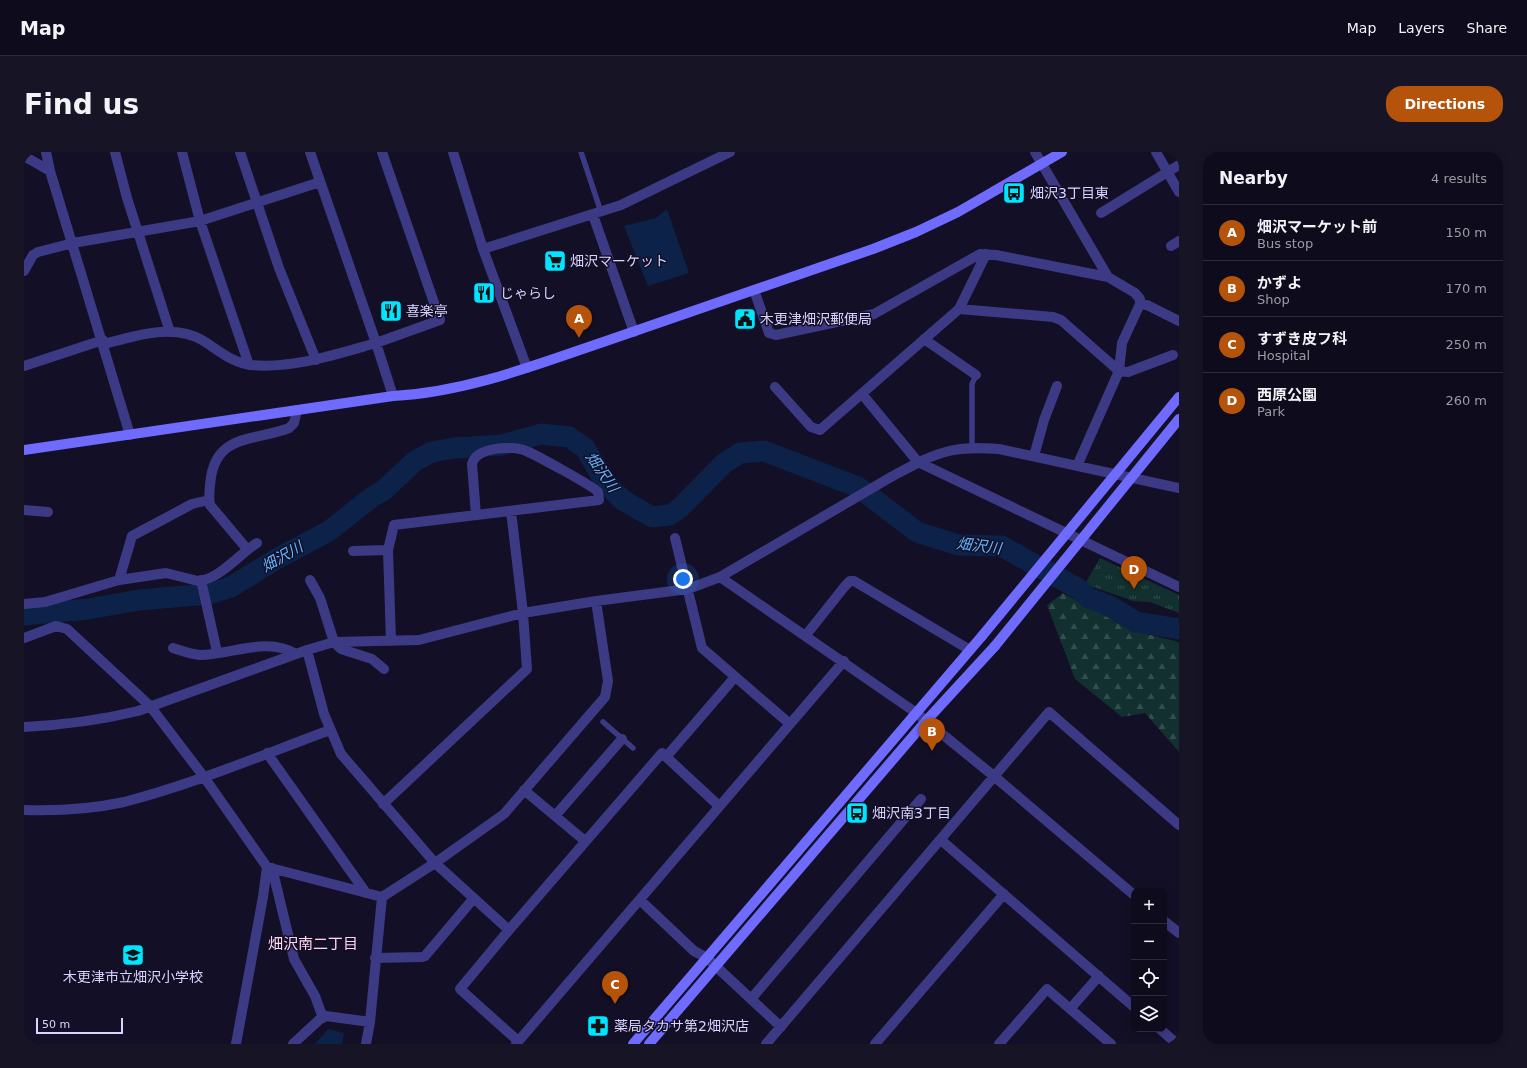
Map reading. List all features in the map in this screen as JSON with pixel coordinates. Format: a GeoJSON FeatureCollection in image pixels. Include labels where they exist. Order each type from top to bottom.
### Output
{"type":"FeatureCollection","features":[{"type":"Feature","properties":{"kind":"street"},"geometry":{"type":"LineString","coordinates":[[46,152],[50,171],[130,435]]}},
{"type":"Feature","properties":{"kind":"street"},"geometry":{"type":"LineString","coordinates":[[115,152],[117,164],[170,332]]}},
{"type":"Feature","properties":{"kind":"street"},"geometry":{"type":"LineString","coordinates":[[182,152],[200,221],[249,365]]}},
{"type":"Feature","properties":{"kind":"street"},"geometry":{"type":"LineString","coordinates":[[240,152],[279,268],[316,360]]}},
{"type":"Feature","properties":{"kind":"street"},"geometry":{"type":"LineString","coordinates":[[310,152],[393,396]]}},
{"type":"Feature","properties":{"kind":"street"},"geometry":{"type":"LineString","coordinates":[[24,366],[103,342],[140,335],[170,332],[190,334],[228,357],[249,365],[316,360],[376,343],[440,320],[382,152]]}},
{"type":"Feature","properties":{"kind":"street"},"geometry":{"type":"LineString","coordinates":[[453,152],[483,249],[527,368]]}},
{"type":"Feature","properties":{"kind":"street"},"geometry":{"type":"LineString","coordinates":[[483,249],[621,205],[718,154],[730,152]]}},
{"type":"Feature","properties":{"kind":"street"},"geometry":{"type":"LineString","coordinates":[[1036,152],[1108,277]]}},
{"type":"Feature","properties":{"kind":"street"},"geometry":{"type":"LineString","coordinates":[[24,450],[393,396],[424,394],[455,389],[527,368],[873,249],[916,232],[958,212],[1062,152]]}},
{"type":"Feature","properties":{"kind":"street"},"geometry":{"type":"LineString","coordinates":[[1156,152],[1179,192]]}},
{"type":"Feature","properties":{"kind":"street"},"geometry":{"type":"LineString","coordinates":[[24,156],[50,171]]}},
{"type":"Feature","properties":{"kind":"street"},"geometry":{"type":"LineString","coordinates":[[1101,213],[1179,165]]}},
{"type":"Feature","properties":{"kind":"street"},"geometry":{"type":"LineString","coordinates":[[24,271],[33,255],[38,252],[73,243],[200,221],[320,182]]}},
{"type":"Feature","properties":{"kind":"street"},"geometry":{"type":"LineString","coordinates":[[597,213],[634,332]]}},
{"type":"Feature","properties":{"kind":"street"},"geometry":{"type":"LineString","coordinates":[[754,290],[769,333],[776,335],[874,314],[980,254],[1108,277],[1135,293],[1140,299],[1140,304],[1122,343],[1119,371],[1077,466]]}},
{"type":"Feature","properties":{"kind":"street"},"geometry":{"type":"LineString","coordinates":[[776,387],[808,425],[820,430],[959,310],[986,254]]}},
{"type":"Feature","properties":{"kind":"street"},"geometry":{"type":"LineString","coordinates":[[1140,304],[1147,305],[1179,321]]}},
{"type":"Feature","properties":{"kind":"street"},"geometry":{"type":"LineString","coordinates":[[959,310],[1053,317],[1061,320],[1119,371],[1128,372],[1173,356]]}},
{"type":"Feature","properties":{"kind":"street"},"geometry":{"type":"LineString","coordinates":[[924,339],[976,375]]}},
{"type":"Feature","properties":{"kind":"street"},"geometry":{"type":"LineString","coordinates":[[1034,456],[1044,420],[1057,386]]}},
{"type":"Feature","properties":{"kind":"street"},"geometry":{"type":"LineString","coordinates":[[862,394],[918,462],[1179,586]]}},
{"type":"Feature","properties":{"kind":"street"},"geometry":{"type":"LineString","coordinates":[[633,1044],[915,712],[982,636],[1179,397]]}},
{"type":"Feature","properties":{"kind":"street"},"geometry":{"type":"LineString","coordinates":[[246,549],[214,511],[208,500],[212,468],[221,451],[227,446],[239,441],[289,428],[294,423],[297,410]]}},
{"type":"Feature","properties":{"kind":"street"},"geometry":{"type":"LineString","coordinates":[[649,1044],[926,721],[995,646],[1179,419]]}},
{"type":"Feature","properties":{"kind":"street"},"geometry":{"type":"LineString","coordinates":[[24,727],[73,724],[111,718],[150,706],[307,650],[334,642],[419,640],[523,613],[688,588],[720,577],[836,508],[918,462],[949,451],[972,448],[999,449],[1179,488]]}},
{"type":"Feature","properties":{"kind":"street"},"geometry":{"type":"LineString","coordinates":[[391,641],[388,550],[392,528],[399,523],[476,515],[511,511],[599,500],[598,492],[525,450],[495,449],[480,452],[473,457],[472,464],[476,515]]}},
{"type":"Feature","properties":{"kind":"street"},"geometry":{"type":"LineString","coordinates":[[119,580],[132,536],[192,504],[208,500]]}},
{"type":"Feature","properties":{"kind":"street"},"geometry":{"type":"LineString","coordinates":[[24,510],[48,512]]}},
{"type":"Feature","properties":{"kind":"street"},"geometry":{"type":"LineString","coordinates":[[383,804],[527,669],[523,613],[511,511]]}},
{"type":"Feature","properties":{"kind":"street"},"geometry":{"type":"LineString","coordinates":[[675,538],[702,648],[790,724]]}},
{"type":"Feature","properties":{"kind":"street"},"geometry":{"type":"LineString","coordinates":[[24,604],[45,602],[119,580],[166,572],[201,580],[220,571],[246,549],[257,543]]}},
{"type":"Feature","properties":{"kind":"street"},"geometry":{"type":"LineString","coordinates":[[352,551],[388,550]]}},
{"type":"Feature","properties":{"kind":"street"},"geometry":{"type":"LineString","coordinates":[[720,577],[844,661],[915,712],[995,777],[1131,892]]}},
{"type":"Feature","properties":{"kind":"street"},"geometry":{"type":"LineString","coordinates":[[201,580],[217,652]]}},
{"type":"Feature","properties":{"kind":"street"},"geometry":{"type":"LineString","coordinates":[[310,580],[320,598],[334,642],[340,649],[372,659],[384,670]]}},
{"type":"Feature","properties":{"kind":"street"},"geometry":{"type":"LineString","coordinates":[[806,635],[845,586],[850,581],[854,581],[970,650]]}},
{"type":"Feature","properties":{"kind":"street"},"geometry":{"type":"LineString","coordinates":[[269,867],[382,897],[435,863],[504,814],[605,697],[608,691],[608,681],[596,601]]}},
{"type":"Feature","properties":{"kind":"street"},"geometry":{"type":"LineString","coordinates":[[24,638],[56,626],[67,629],[150,706],[204,777],[269,867],[294,959],[315,996],[323,1018]]}},
{"type":"Feature","properties":{"kind":"street"},"geometry":{"type":"LineString","coordinates":[[173,648],[192,654],[237,649],[279,647],[296,654]]}},
{"type":"Feature","properties":{"kind":"street"},"geometry":{"type":"LineString","coordinates":[[307,650],[330,730],[341,754],[435,863],[509,930]]}},
{"type":"Feature","properties":{"kind":"street"},"geometry":{"type":"LineString","coordinates":[[719,806],[662,753],[460,989],[517,1043],[844,661]]}},
{"type":"Feature","properties":{"kind":"street"},"geometry":{"type":"LineString","coordinates":[[666,757],[735,677]]}},
{"type":"Feature","properties":{"kind":"street"},"geometry":{"type":"LineString","coordinates":[[766,1044],[1049,712],[1179,825]]}},
{"type":"Feature","properties":{"kind":"street"},"geometry":{"type":"LineString","coordinates":[[24,810],[74,809],[123,802],[204,777],[330,730]]}},
{"type":"Feature","properties":{"kind":"street"},"geometry":{"type":"LineString","coordinates":[[555,816],[622,739]]}},
{"type":"Feature","properties":{"kind":"street"},"geometry":{"type":"LineString","coordinates":[[267,754],[366,893]]}},
{"type":"Feature","properties":{"kind":"street"},"geometry":{"type":"LineString","coordinates":[[524,790],[586,841]]}},
{"type":"Feature","properties":{"kind":"street"},"geometry":{"type":"LineString","coordinates":[[751,999],[921,799]]}},
{"type":"Feature","properties":{"kind":"street"},"geometry":{"type":"LineString","coordinates":[[940,840],[1131,1004]]}},
{"type":"Feature","properties":{"kind":"street"},"geometry":{"type":"LineString","coordinates":[[236,1044],[269,867]]}},
{"type":"Feature","properties":{"kind":"street"},"geometry":{"type":"LineString","coordinates":[[876,1044],[1004,894]]}},
{"type":"Feature","properties":{"kind":"street"},"geometry":{"type":"LineString","coordinates":[[366,1044],[370,1022],[382,897]]}},
{"type":"Feature","properties":{"kind":"street"},"geometry":{"type":"LineString","coordinates":[[375,958],[426,956],[474,898]]}},
{"type":"Feature","properties":{"kind":"street"},"geometry":{"type":"LineString","coordinates":[[640,900],[694,951],[707,958],[716,966],[780,1027]]}},
{"type":"Feature","properties":{"kind":"street"},"geometry":{"type":"LineString","coordinates":[[1167,924],[1179,934]]}},
{"type":"Feature","properties":{"kind":"street"},"geometry":{"type":"LineString","coordinates":[[1070,1009],[1099,976]]}},
{"type":"Feature","properties":{"kind":"street"},"geometry":{"type":"LineString","coordinates":[[1005,1042],[1047,989],[1111,1044]]}},
{"type":"Feature","properties":{"kind":"street"},"geometry":{"type":"LineString","coordinates":[[293,1044],[323,1018],[333,1016],[370,1022]]}},
{"type":"Feature","properties":{"kind":"street"},"geometry":{"type":"LineString","coordinates":[[1163,1032],[1177,1044]]}},
{"type":"Feature","properties":{"kind":"lane"},"geometry":{"type":"LineString","coordinates":[[581,152],[597,213]]}},
{"type":"Feature","properties":{"kind":"lane"},"geometry":{"type":"LineString","coordinates":[[972,448],[972,384],[976,375]]}},
{"type":"Feature","properties":{"kind":"lane"},"geometry":{"type":"LineString","coordinates":[[602,722],[633,748]]}},
{"type":"Feature","properties":{"kind":"green space"},"geometry":{"type":"Polygon","coordinates":[[[1100,558],[1179,595],[1179,613],[1150,602],[1133,601],[1085,584],[1100,558]]]}},
{"type":"Feature","properties":{"kind":"green space"},"geometry":{"type":"Polygon","coordinates":[[[1063,593],[1131,630],[1179,642],[1179,752],[1145,713],[1122,717],[1075,679],[1047,605],[1063,593]]]}},
{"type":"Feature","properties":{"kind":"water"},"geometry":{"type":"Polygon","coordinates":[[[667,209],[689,273],[648,286],[624,226],[656,218],[667,209]]]}},
{"type":"Feature","properties":{"kind":"water"},"geometry":{"type":"Polygon","coordinates":[[[328,1029],[344,1033],[342,1044],[315,1044],[328,1029]]]}},
{"type":"Feature","properties":{"kind":"waterway","name":"畑沢川"},"geometry":{"type":"LineString","coordinates":[[24,615],[88,609],[139,600],[209,594],[231,587],[278,558],[329,531],[372,497],[384,490],[415,461],[432,452],[454,448],[502,445],[541,434],[569,437],[585,448],[607,485],[624,501],[652,517],[670,515],[680,508],[723,464],[740,453],[764,451],[858,487],[917,532],[958,545],[1001,546],[1079,589],[1089,598],[1110,606],[1136,622],[1179,629]]}},
{"type":"Feature","properties":{"kind":"place","name":"畑沢3丁目東"},"geometry":{"type":"Point","coordinates":[1014,193]}},
{"type":"Feature","properties":{"kind":"place","name":"畑沢マーケット"},"geometry":{"type":"Point","coordinates":[555,261]}},
{"type":"Feature","properties":{"kind":"place","name":"じゃらし"},"geometry":{"type":"Point","coordinates":[484,293]}},
{"type":"Feature","properties":{"kind":"place","name":"喜楽亭"},"geometry":{"type":"Point","coordinates":[391,311]}},
{"type":"Feature","properties":{"kind":"place","name":"木更津畑沢郵便局"},"geometry":{"type":"Point","coordinates":[745,319]}},
{"type":"Feature","properties":{"kind":"place","name":"畑沢マーケット前"},"geometry":{"type":"Point","coordinates":[579,338]}},
{"type":"Feature","properties":{"kind":"place","name":"西原公園"},"geometry":{"type":"Point","coordinates":[1134,589]}},
{"type":"Feature","properties":{"kind":"place","name":"かずよ"},"geometry":{"type":"Point","coordinates":[932,751]}},
{"type":"Feature","properties":{"kind":"place","name":"畑沢南3丁目"},"geometry":{"type":"Point","coordinates":[857,813]}},
{"type":"Feature","properties":{"kind":"place","name":"木更津市立畑沢小学校"},"geometry":{"type":"Point","coordinates":[133,955]}},
{"type":"Feature","properties":{"kind":"place","name":"すずき皮フ科"},"geometry":{"type":"Point","coordinates":[615,1004]}},
{"type":"Feature","properties":{"kind":"place","name":"薬局タカサ第2畑沢店"},"geometry":{"type":"Point","coordinates":[598,1026]}},
{"type":"Feature","properties":{"kind":"district","name":"畑沢南二丁目"},"geometry":{"type":"Point","coordinates":[313,944]}}]}
